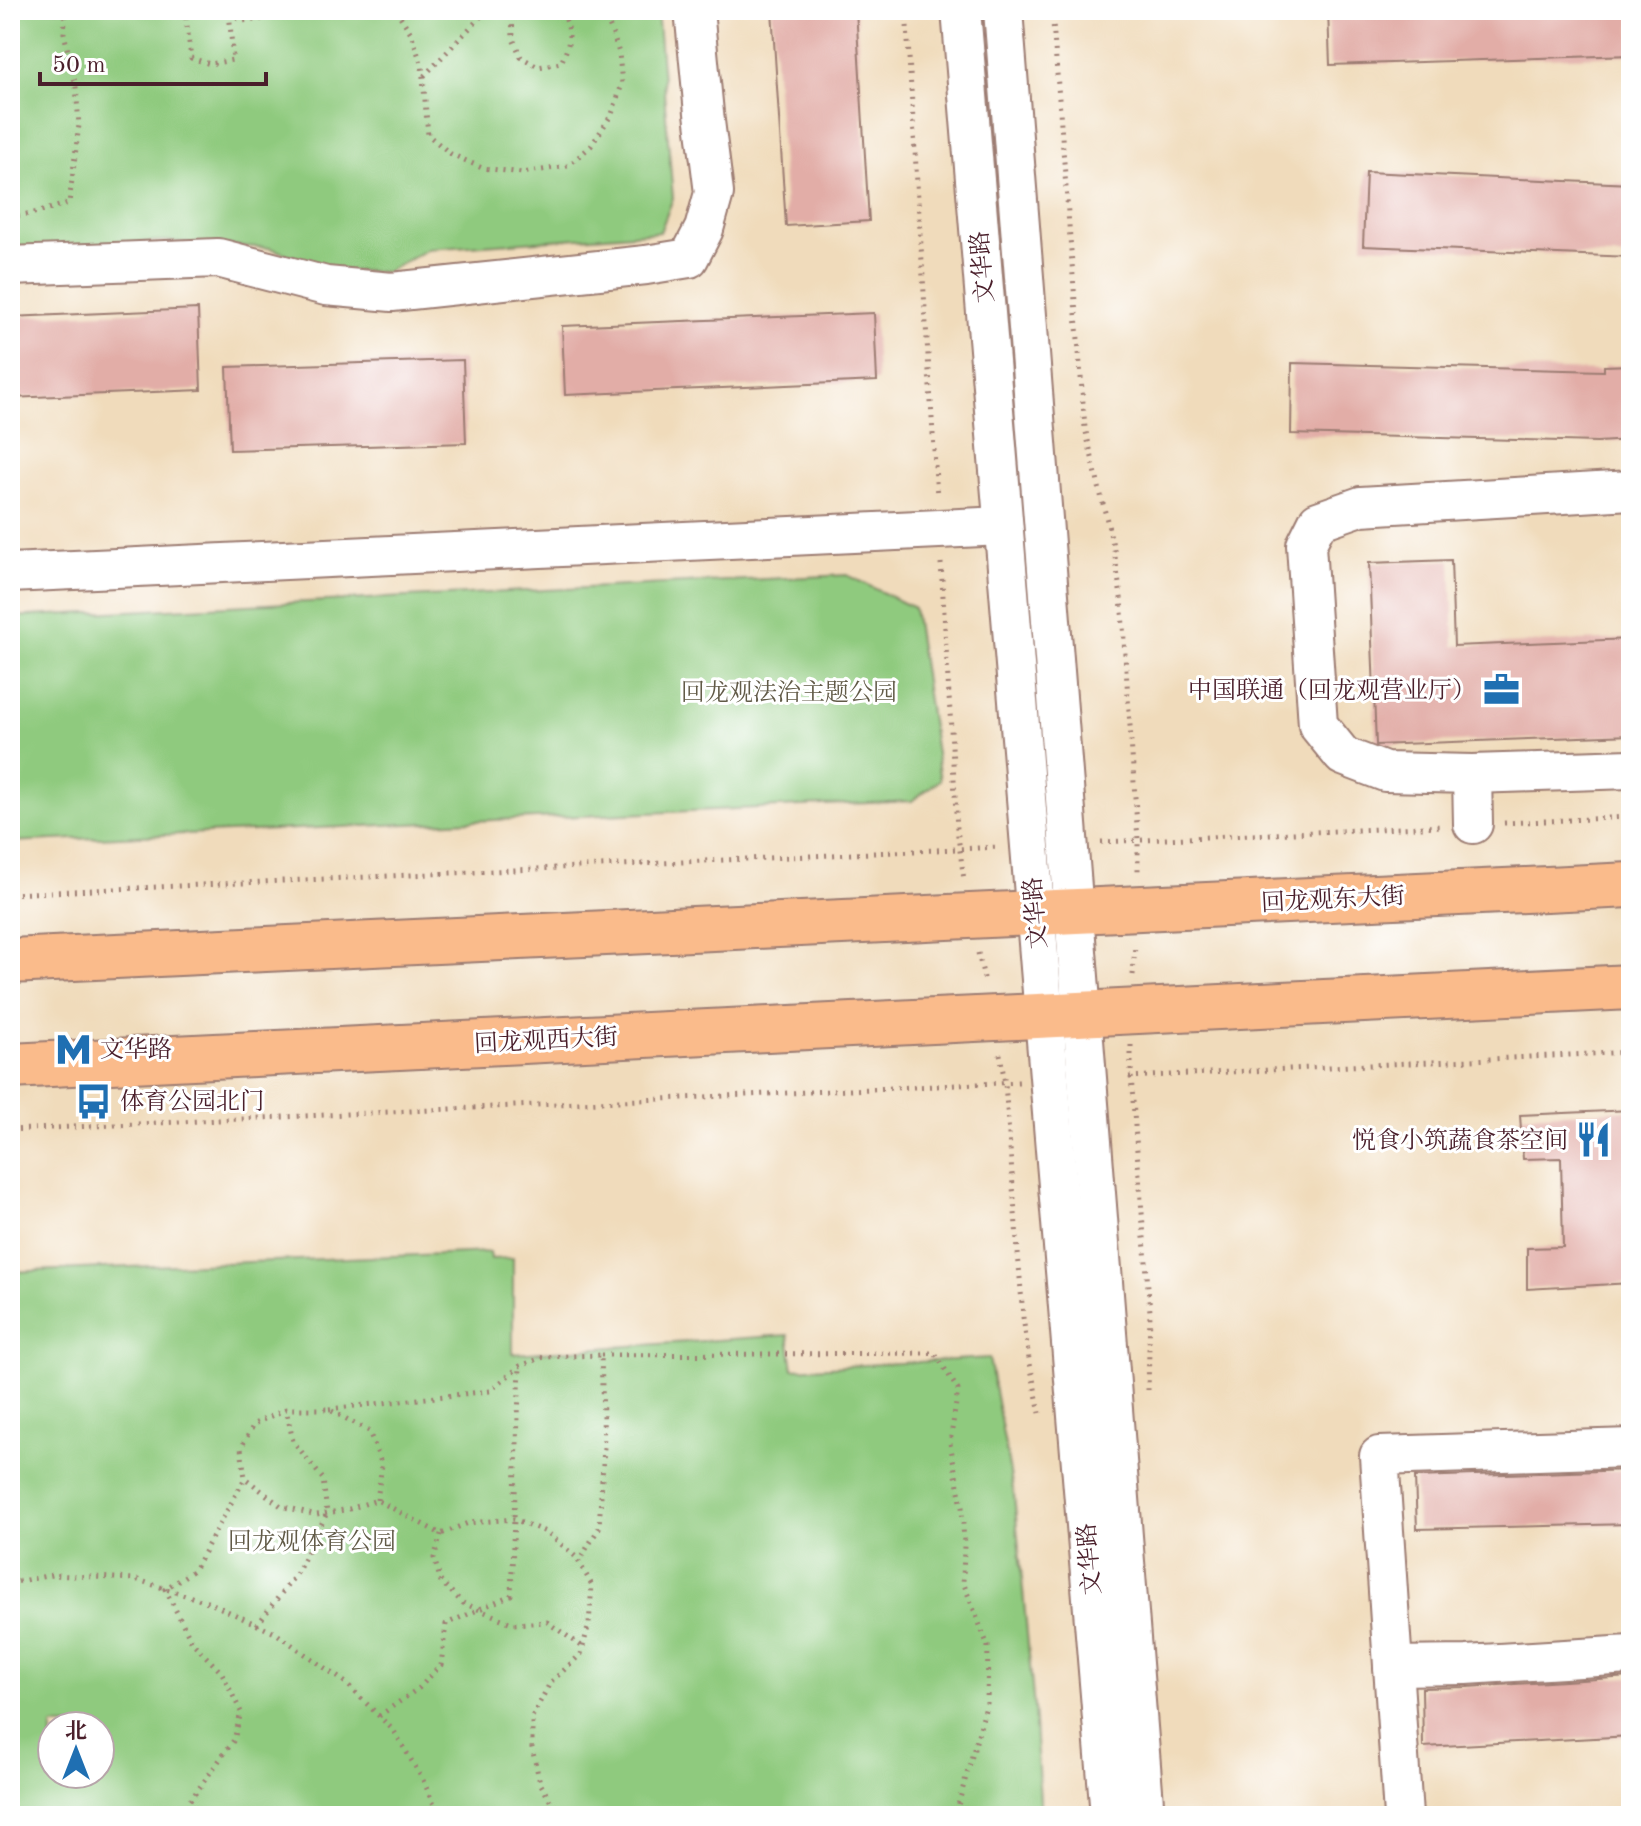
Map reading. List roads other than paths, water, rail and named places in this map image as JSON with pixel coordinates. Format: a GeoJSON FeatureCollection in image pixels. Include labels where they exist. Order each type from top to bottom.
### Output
{"type":"FeatureCollection","features":[{"type":"Feature","properties":{"kind":"main road","name":"回龙观东大街"},"geometry":{"type":"LineString","coordinates":[[1054,912],[1631,885]]}},
{"type":"Feature","properties":{"kind":"main road"},"geometry":{"type":"LineString","coordinates":[[10,961],[1054,912]]}},
{"type":"Feature","properties":{"kind":"main road"},"geometry":{"type":"LineString","coordinates":[[1063,1015],[1631,987]]}},
{"type":"Feature","properties":{"kind":"main road","name":"回龙观西大街"},"geometry":{"type":"LineString","coordinates":[[10,1066],[1063,1015]]}},
{"type":"Feature","properties":{"kind":"street"},"geometry":{"type":"LineString","coordinates":[[10,266],[218,258],[326,286],[392,292],[689,258],[704,229],[714,193],[694,10]]}},
{"type":"Feature","properties":{"kind":"street","name":"文华路"},"geometry":{"type":"LineString","coordinates":[[961,10],[1003,526],[1054,912]]}},
{"type":"Feature","properties":{"kind":"street","name":"文华路"},"geometry":{"type":"LineString","coordinates":[[1003,10],[1054,912],[1145,1816]]}},
{"type":"Feature","properties":{"kind":"street"},"geometry":{"type":"LineString","coordinates":[[1631,490],[1361,506],[1318,521],[1306,545],[1318,725],[1343,756],[1385,772],[1472,774],[1631,769]]}},
{"type":"Feature","properties":{"kind":"street"},"geometry":{"type":"LineString","coordinates":[[10,573],[1003,526]]}},
{"type":"Feature","properties":{"kind":"street"},"geometry":{"type":"LineString","coordinates":[[1472,774],[1473,824]]}},
{"type":"Feature","properties":{"kind":"street","name":"文华路"},"geometry":{"type":"LineString","coordinates":[[1063,1015],[1110,1816]]}},
{"type":"Feature","properties":{"kind":"street"},"geometry":{"type":"LineString","coordinates":[[1403,1816],[1379,1456],[1631,1448]]}},
{"type":"Feature","properties":{"kind":"street"},"geometry":{"type":"LineString","coordinates":[[1393,1666],[1631,1655]]}},
{"type":"Feature","properties":{"kind":"place","name":"中国联通（回龙观营业厅）"},"geometry":{"type":"Point","coordinates":[1502,690]}},
{"type":"Feature","properties":{"kind":"place","name":"文华路"},"geometry":{"type":"Point","coordinates":[74,1049]}},
{"type":"Feature","properties":{"kind":"place","name":"体育公园北门"},"geometry":{"type":"Point","coordinates":[94,1101]}},
{"type":"Feature","properties":{"kind":"place","name":"悦食小筑蔬食茶空间"},"geometry":{"type":"Point","coordinates":[1594,1140]}},
{"type":"Feature","properties":{"kind":"park label","name":"回龙观法治主题公园"},"geometry":{"type":"Point","coordinates":[789,692]}},
{"type":"Feature","properties":{"kind":"park label","name":"回龙观体育公园"},"geometry":{"type":"Point","coordinates":[312,1541]}}]}
